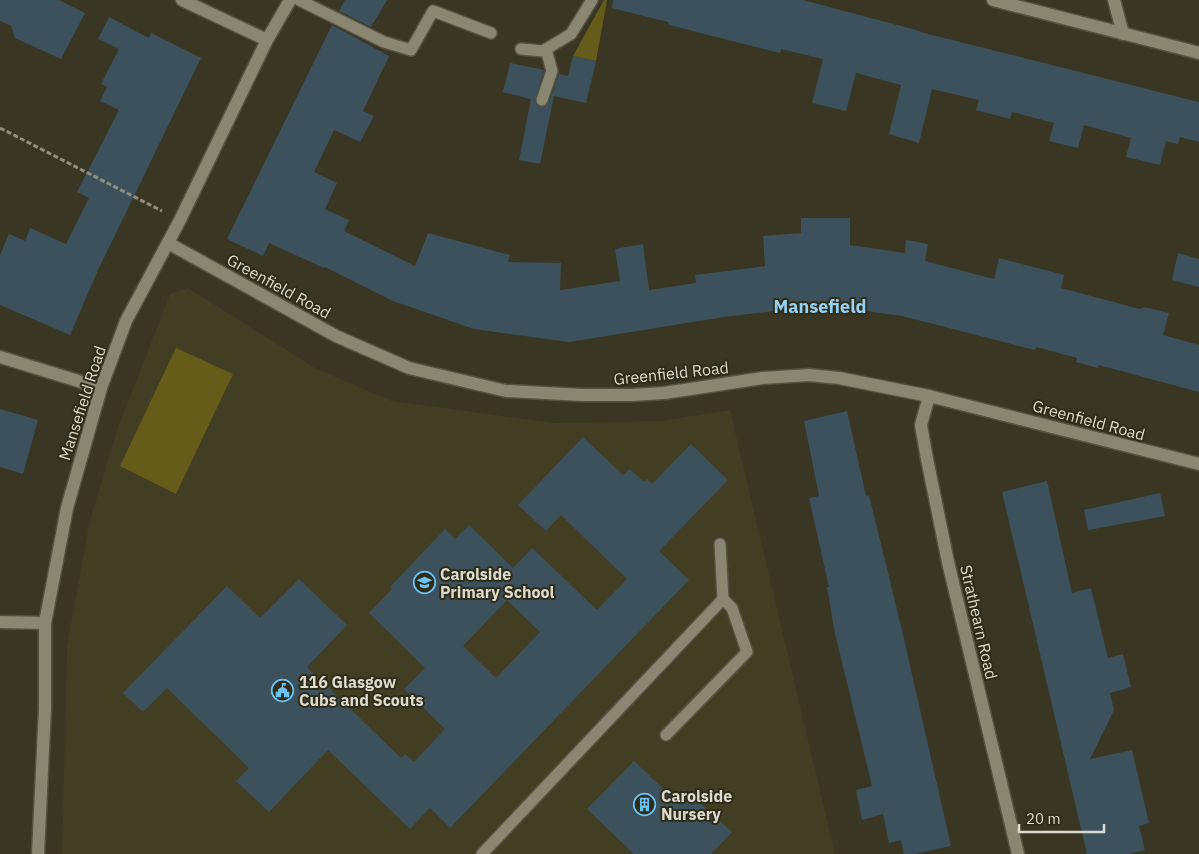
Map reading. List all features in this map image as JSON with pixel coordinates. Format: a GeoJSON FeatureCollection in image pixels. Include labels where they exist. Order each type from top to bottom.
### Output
{"type":"FeatureCollection","features":[{"type":"Feature","properties":{"kind":"street"},"geometry":{"type":"LineString","coordinates":[[182,0],[267,40]]}},
{"type":"Feature","properties":{"kind":"street","name":"Mansefield Road"},"geometry":{"type":"LineString","coordinates":[[38,854],[45,708],[45,624],[67,508],[101,388],[126,321],[180,220],[267,40],[290,0]]}},
{"type":"Feature","properties":{"kind":"street"},"geometry":{"type":"LineString","coordinates":[[993,0],[1199,53]]}},
{"type":"Feature","properties":{"kind":"street"},"geometry":{"type":"LineString","coordinates":[[1114,0],[1123,34]]}},
{"type":"Feature","properties":{"kind":"street","name":"Greenfield Road"},"geometry":{"type":"LineString","coordinates":[[168,243],[277,305],[344,339],[410,368],[506,391],[582,396],[632,395],[682,391],[763,378],[809,375],[839,378],[930,396],[1141,451],[1199,464]]}},
{"type":"Feature","properties":{"kind":"street"},"geometry":{"type":"LineString","coordinates":[[0,357],[101,388]]}},
{"type":"Feature","properties":{"kind":"street","name":"Strathearn Road"},"geometry":{"type":"LineString","coordinates":[[930,396],[921,425],[927,459],[948,562],[1018,854]]}},
{"type":"Feature","properties":{"kind":"street"},"geometry":{"type":"LineString","coordinates":[[0,622],[45,624]]}},
{"type":"Feature","properties":{"kind":"lane"},"geometry":{"type":"LineString","coordinates":[[299,0],[384,42],[411,50],[433,11],[491,33]]}},
{"type":"Feature","properties":{"kind":"lane"},"geometry":{"type":"LineString","coordinates":[[521,49],[543,51],[571,34],[592,0]]}},
{"type":"Feature","properties":{"kind":"lane"},"geometry":{"type":"LineString","coordinates":[[542,100],[552,71],[546,49]]}},
{"type":"Feature","properties":{"kind":"lane"},"geometry":{"type":"LineString","coordinates":[[666,735],[747,652],[732,608],[723,599],[720,544]]}},
{"type":"Feature","properties":{"kind":"lane"},"geometry":{"type":"LineString","coordinates":[[482,854],[723,599]]}},
{"type":"Feature","properties":{"kind":"path"},"geometry":{"type":"LineString","coordinates":[[0,128],[180,220]]}},
{"type":"Feature","properties":{"kind":"shaded area"},"geometry":{"type":"Polygon","coordinates":[[[604,0],[607,0],[596,61],[573,56],[604,0]]]}},
{"type":"Feature","properties":{"kind":"shaded area","name":"Carolside Primary School"},"geometry":{"type":"Polygon","coordinates":[[[188,288],[315,368],[392,401],[553,423],[661,421],[730,410],[835,854],[62,854],[67,646],[90,520],[117,430],[170,294],[188,288]]]}},
{"type":"Feature","properties":{"kind":"shaded area"},"geometry":{"type":"Polygon","coordinates":[[[176,348],[233,374],[176,494],[120,466],[176,348]]]}},
{"type":"Feature","properties":{"kind":"building"},"geometry":{"type":"Polygon","coordinates":[[[0,0],[59,0],[85,13],[61,59],[15,38],[11,26],[0,21],[0,0]]]}},
{"type":"Feature","properties":{"kind":"building"},"geometry":{"type":"Polygon","coordinates":[[[345,0],[387,0],[371,27],[339,11],[345,0]]]}},
{"type":"Feature","properties":{"kind":"building"},"geometry":{"type":"Polygon","coordinates":[[[613,0],[803,0],[920,32],[1199,102],[1199,142],[1180,137],[1178,144],[1166,141],[1160,165],[1126,157],[1131,138],[1084,125],[1078,148],[1049,141],[1054,123],[1012,112],[1010,119],[976,110],[979,100],[932,89],[919,143],[889,134],[901,85],[856,73],[846,111],[812,103],[823,59],[781,49],[780,53],[669,25],[668,22],[612,8],[613,0]]]}},
{"type":"Feature","properties":{"kind":"building"},"geometry":{"type":"Polygon","coordinates":[[[109,17],[149,38],[151,33],[201,58],[98,270],[70,335],[0,305],[0,255],[9,234],[25,241],[30,228],[66,244],[89,198],[77,192],[119,110],[100,101],[107,87],[101,84],[119,49],[98,39],[109,17]]]}},
{"type":"Feature","properties":{"kind":"building"},"geometry":{"type":"Polygon","coordinates":[[[332,25],[389,56],[363,111],[374,116],[360,142],[334,130],[314,172],[337,183],[325,209],[349,220],[344,231],[415,266],[428,233],[510,255],[508,262],[561,263],[560,290],[620,281],[615,249],[643,244],[649,290],[696,283],[695,275],[765,266],[763,236],[801,233],[801,218],[850,218],[850,245],[905,253],[906,240],[928,244],[925,261],[994,279],[999,258],[1064,275],[1061,288],[1140,309],[1144,307],[1169,313],[1163,335],[1199,345],[1199,392],[1099,365],[1098,368],[1076,362],[1077,358],[1036,347],[1035,350],[902,316],[859,310],[791,309],[724,317],[569,342],[474,329],[393,301],[325,267],[269,243],[263,256],[227,239],[332,25]]]}},
{"type":"Feature","properties":{"kind":"building"},"geometry":{"type":"Polygon","coordinates":[[[573,56],[596,61],[586,103],[554,96],[540,164],[519,160],[531,99],[503,92],[510,63],[544,70],[535,101],[537,105],[543,107],[549,102],[559,74],[568,76],[573,56]]]}},
{"type":"Feature","properties":{"kind":"building"},"geometry":{"type":"Polygon","coordinates":[[[1178,253],[1199,259],[1199,287],[1172,280],[1178,253]]]}},
{"type":"Feature","properties":{"kind":"building"},"geometry":{"type":"Polygon","coordinates":[[[0,409],[38,420],[23,474],[0,467],[0,409]]]}},
{"type":"Feature","properties":{"kind":"building"},"geometry":{"type":"Polygon","coordinates":[[[847,411],[866,496],[869,495],[901,626],[951,846],[914,854],[904,854],[901,840],[889,843],[883,814],[862,820],[856,790],[872,786],[834,629],[827,587],[829,587],[809,498],[819,496],[804,421],[847,411]]]}},
{"type":"Feature","properties":{"kind":"building"},"geometry":{"type":"Polygon","coordinates":[[[583,437],[623,475],[630,469],[644,482],[647,479],[652,484],[691,444],[728,480],[659,551],[689,580],[450,828],[430,808],[410,829],[328,750],[269,812],[236,781],[249,768],[167,688],[143,712],[123,693],[227,586],[260,618],[299,579],[347,625],[307,667],[401,758],[405,754],[414,762],[445,729],[404,689],[425,668],[369,613],[392,589],[390,587],[445,529],[455,539],[469,525],[513,568],[532,548],[597,610],[627,579],[561,515],[546,531],[518,505],[583,437]],[[507,600],[463,646],[496,678],[540,632],[507,600]]]}},
{"type":"Feature","properties":{"kind":"building"},"geometry":{"type":"Polygon","coordinates":[[[1047,481],[1072,593],[1091,588],[1108,658],[1123,654],[1131,687],[1110,693],[1114,710],[1090,759],[1132,750],[1149,823],[1139,826],[1145,850],[1128,854],[1087,854],[1002,492],[1047,481]]]}},
{"type":"Feature","properties":{"kind":"building"},"geometry":{"type":"Polygon","coordinates":[[[1160,493],[1165,516],[1088,530],[1084,510],[1160,493]]]}},
{"type":"Feature","properties":{"kind":"building","name":"Carolside Nursery"},"geometry":{"type":"Polygon","coordinates":[[[634,761],[674,799],[684,789],[732,832],[711,854],[634,854],[587,809],[634,761]]]}},
{"type":"Feature","properties":{"kind":"place","name":"Carolside Primary School"},"geometry":{"type":"Point","coordinates":[424,583]}},
{"type":"Feature","properties":{"kind":"place","name":"116 Glasgow Cubs and Scouts"},"geometry":{"type":"Point","coordinates":[283,691]}},
{"type":"Feature","properties":{"kind":"place","name":"Carolside Nursery"},"geometry":{"type":"Point","coordinates":[645,805]}},
{"type":"Feature","properties":{"kind":"district","name":"Mansefield"},"geometry":{"type":"Point","coordinates":[820,306]}}]}
